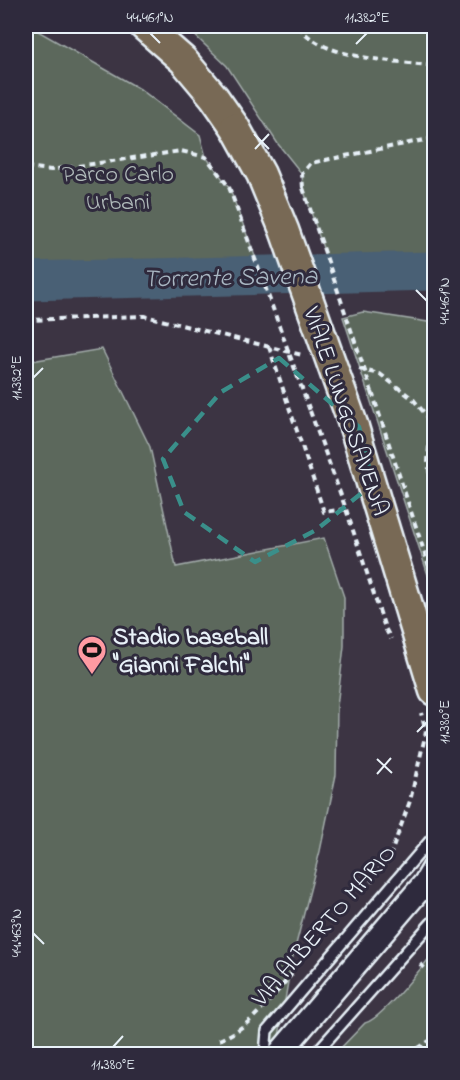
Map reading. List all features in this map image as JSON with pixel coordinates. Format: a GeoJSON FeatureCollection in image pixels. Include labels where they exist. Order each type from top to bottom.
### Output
{"type":"FeatureCollection","features":[{"type":"Feature","properties":{"kind":"main road","name":"VIALE LUNGOSAVENA"},"geometry":{"type":"LineString","coordinates":[[144,26],[183,60],[214,97],[235,127],[261,174],[284,230],[354,427],[406,593],[428,701]]}},
{"type":"Feature","properties":{"kind":"main road","name":"VIALE LUNGOSAVENA"},"geometry":{"type":"LineString","coordinates":[[406,593],[425,625],[435,636]]}},
{"type":"Feature","properties":{"kind":"street","name":"VIA ALBERTO MARIO"},"geometry":{"type":"LineString","coordinates":[[279,1054],[431,876]]}},
{"type":"Feature","properties":{"kind":"lane","name":"VIA ALBERTO MARIO"},"geometry":{"type":"LineString","coordinates":[[265,1054],[267,1031],[435,836]]}},
{"type":"Feature","properties":{"kind":"lane"},"geometry":{"type":"LineString","coordinates":[[315,1054],[435,920]]}},
{"type":"Feature","properties":{"kind":"path"},"geometry":{"type":"LineString","coordinates":[[299,26],[312,38],[334,49],[368,59],[435,66]]}},
{"type":"Feature","properties":{"kind":"path"},"geometry":{"type":"LineString","coordinates":[[435,138],[310,163],[302,174],[303,188],[435,582]]}},
{"type":"Feature","properties":{"kind":"path"},"geometry":{"type":"LineString","coordinates":[[26,168],[51,170],[181,151],[206,157],[230,187],[346,509],[385,628],[395,649]]}},
{"type":"Feature","properties":{"kind":"path"},"geometry":{"type":"LineString","coordinates":[[26,320],[145,316],[313,357]]}},
{"type":"Feature","properties":{"kind":"path"},"geometry":{"type":"LineString","coordinates":[[268,346],[324,512],[346,509]]}},
{"type":"Feature","properties":{"kind":"path"},"geometry":{"type":"LineString","coordinates":[[358,369],[380,374],[413,399],[426,416],[430,429],[428,462],[435,504]]}},
{"type":"Feature","properties":{"kind":"path"},"geometry":{"type":"LineString","coordinates":[[365,891],[390,856],[410,801],[426,732],[428,701]]}},
{"type":"Feature","properties":{"kind":"path"},"geometry":{"type":"LineString","coordinates":[[420,964],[435,976]]}},
{"type":"Feature","properties":{"kind":"path"},"geometry":{"type":"LineString","coordinates":[[219,1040],[239,1030],[300,966]]}},
{"type":"Feature","properties":{"kind":"path"},"geometry":{"type":"LineString","coordinates":[[409,1054],[435,1038]]}},
{"type":"Feature","properties":{"kind":"highlighted area"},"geometry":{"type":"Polygon","coordinates":[[[279,358],[359,427],[373,484],[316,530],[255,562],[184,512],[163,459],[221,392],[279,358]]]}},
{"type":"Feature","properties":{"kind":"green space","name":"Parco Carlo Urbani"},"geometry":{"type":"Polygon","coordinates":[[[26,26],[38,26],[36,30],[140,89],[200,135],[206,157],[229,187],[262,275],[26,281],[26,26]]]}},
{"type":"Feature","properties":{"kind":"green space"},"geometry":{"type":"Polygon","coordinates":[[[185,26],[434,26],[434,270],[331,272],[303,188],[302,174],[278,144],[227,66],[185,26]]]}},
{"type":"Feature","properties":{"kind":"green space"},"geometry":{"type":"Polygon","coordinates":[[[363,312],[434,323],[434,593],[343,317],[363,312]]]}},
{"type":"Feature","properties":{"kind":"green space"},"geometry":{"type":"Polygon","coordinates":[[[102,349],[150,447],[176,567],[324,538],[344,597],[344,646],[337,707],[336,775],[320,851],[291,964],[276,1054],[26,1054],[26,362],[102,349]]]}},
{"type":"Feature","properties":{"kind":"green space"},"geometry":{"type":"Polygon","coordinates":[[[434,953],[434,1054],[335,1054],[365,1023],[381,1013],[434,953]]]}},
{"type":"Feature","properties":{"kind":"waterway","name":"Torrente Savena"},"geometry":{"type":"LineString","coordinates":[[26,281],[434,271]]}},
{"type":"Feature","properties":{"kind":"place","name":"Stadio baseball \"Gianni Falchi\""},"geometry":{"type":"Point","coordinates":[92,676]}}]}
